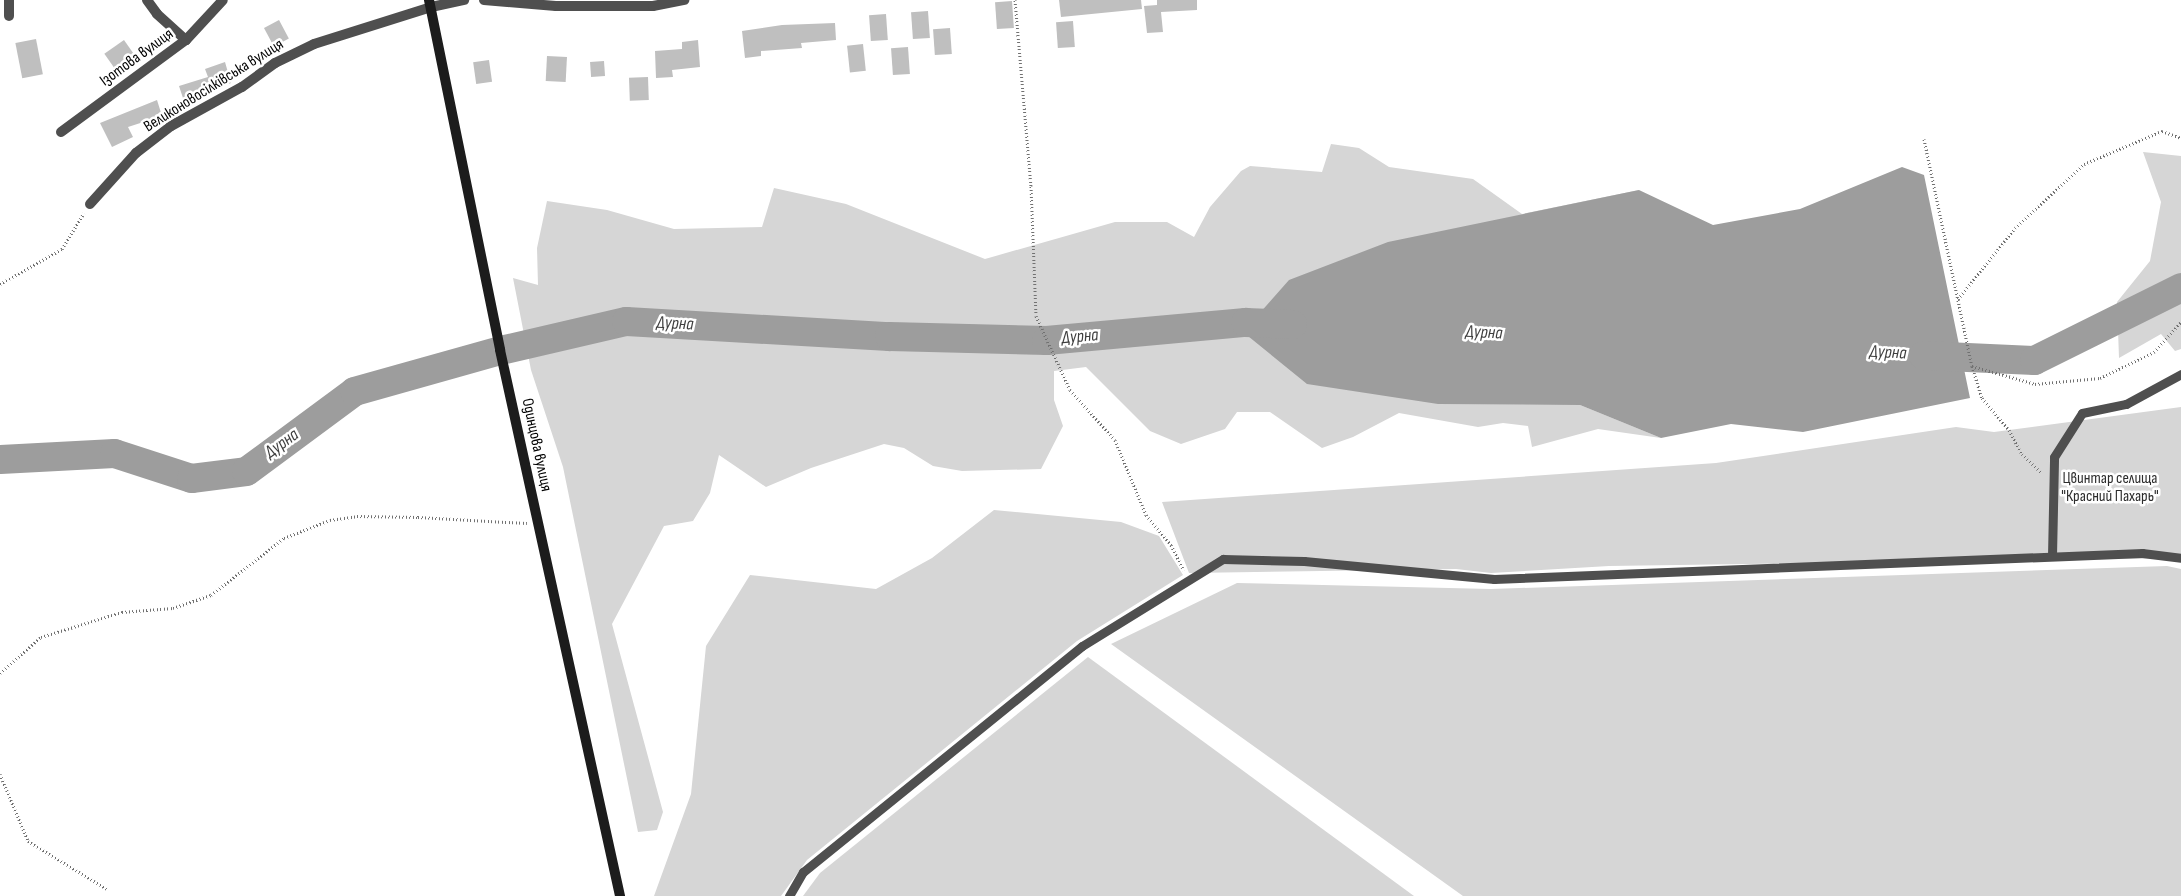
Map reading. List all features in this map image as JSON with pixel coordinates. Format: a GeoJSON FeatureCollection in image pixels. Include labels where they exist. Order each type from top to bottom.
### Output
{"type":"FeatureCollection","features":[{"type":"Feature","properties":{"kind":"main road","name":"Одинцова вулиця"},"geometry":{"type":"LineString","coordinates":[[430,4],[538,522],[620,896]]}},
{"type":"Feature","properties":{"kind":"street"},"geometry":{"type":"LineString","coordinates":[[9,0],[9,16]]}},
{"type":"Feature","properties":{"kind":"street"},"geometry":{"type":"LineString","coordinates":[[147,0],[157,14],[186,40]]}},
{"type":"Feature","properties":{"kind":"street","name":"Ізотова вулиця"},"geometry":{"type":"LineString","coordinates":[[61,132],[186,40],[223,0]]}},
{"type":"Feature","properties":{"kind":"street","name":"Великоновосілківська вулиця"},"geometry":{"type":"LineString","coordinates":[[90,204],[143,147],[171,126],[242,87],[275,63],[314,44],[430,4],[464,0]]}},
{"type":"Feature","properties":{"kind":"street"},"geometry":{"type":"LineString","coordinates":[[484,0],[566,6],[653,6],[684,0]]}},
{"type":"Feature","properties":{"kind":"lane"},"geometry":{"type":"LineString","coordinates":[[2052,556],[2054,457],[2082,413],[2126,404],[2181,374]]}},
{"type":"Feature","properties":{"kind":"lane"},"geometry":{"type":"LineString","coordinates":[[789,896],[804,872],[1082,646],[1223,559],[1304,561],[1494,579],[2142,553],[2181,558]]}},
{"type":"Feature","properties":{"kind":"path"},"geometry":{"type":"LineString","coordinates":[[1014,0],[1031,186],[1036,316],[1070,390],[1115,440],[1146,515],[1171,545],[1188,580]]}},
{"type":"Feature","properties":{"kind":"path"},"geometry":{"type":"LineString","coordinates":[[1958,299],[2015,228],[2084,164],[2162,131],[2181,138]]}},
{"type":"Feature","properties":{"kind":"path"},"geometry":{"type":"LineString","coordinates":[[1924,139],[1972,366],[1982,398],[2010,430],[2022,454],[2042,474],[2045,482]]}},
{"type":"Feature","properties":{"kind":"path"},"geometry":{"type":"LineString","coordinates":[[0,284],[62,250],[90,204]]}},
{"type":"Feature","properties":{"kind":"path"},"geometry":{"type":"LineString","coordinates":[[1972,366],[2035,384],[2100,378],[2154,352],[2181,322]]}},
{"type":"Feature","properties":{"kind":"path"},"geometry":{"type":"LineString","coordinates":[[0,673],[41,637],[122,612],[173,608],[211,594],[284,538],[330,520],[366,516],[511,524],[538,522]]}},
{"type":"Feature","properties":{"kind":"path"},"geometry":{"type":"LineString","coordinates":[[0,774],[28,841],[106,889]]}},
{"type":"Feature","properties":{"kind":"green space"},"geometry":{"type":"Polygon","coordinates":[[[1331,144],[1359,148],[1389,167],[1473,179],[1522,214],[1639,190],[1580,405],[1661,438],[1598,429],[1532,447],[1528,426],[1503,423],[1478,427],[1399,413],[1353,437],[1322,448],[1270,412],[1237,412],[1225,429],[1181,444],[1150,431],[1086,367],[1054,371],[1054,400],[1063,426],[1041,469],[962,471],[933,466],[904,448],[884,444],[811,468],[766,487],[719,455],[710,493],[693,521],[664,526],[612,624],[663,812],[657,830],[638,832],[563,467],[531,370],[513,278],[538,285],[537,248],[547,201],[607,210],[674,229],[762,227],[774,188],[846,204],[985,259],[1115,222],[1167,222],[1194,237],[1210,207],[1241,171],[1250,166],[1322,172],[1331,144]]]}},
{"type":"Feature","properties":{"kind":"green space"},"geometry":{"type":"Polygon","coordinates":[[[2143,152],[2181,156],[2181,349],[2175,351],[2161,334],[2119,358],[2117,302],[2150,261],[2161,202],[2143,152]]]}},
{"type":"Feature","properties":{"kind":"green space","name":"Цвинтар селища \"Красний Пахарь\""},"geometry":{"type":"Polygon","coordinates":[[[2181,407],[2181,558],[1609,566],[1491,573],[1456,569],[1189,573],[1162,502],[1716,463],[1956,427],[1994,432],[2181,407]]]}},
{"type":"Feature","properties":{"kind":"green space"},"geometry":{"type":"Polygon","coordinates":[[[994,510],[1121,522],[1159,536],[1183,575],[1077,641],[807,860],[781,896],[654,896],[691,794],[706,646],[750,575],[876,589],[932,558],[994,510]]]}},
{"type":"Feature","properties":{"kind":"green space"},"geometry":{"type":"Polygon","coordinates":[[[2167,566],[2181,569],[2181,896],[1463,896],[1111,644],[1237,583],[1491,589],[2167,566]]]}},
{"type":"Feature","properties":{"kind":"green space"},"geometry":{"type":"Polygon","coordinates":[[[1088,657],[1414,896],[803,896],[820,873],[1088,657]]]}},
{"type":"Feature","properties":{"kind":"water"},"geometry":{"type":"Polygon","coordinates":[[[1902,167],[1924,175],[1970,398],[1803,432],[1731,424],[1661,438],[1580,405],[1438,404],[1307,384],[1243,332],[1289,280],[1388,242],[1639,190],[1713,225],[1800,209],[1902,167]]]}},
{"type":"Feature","properties":{"kind":"building"},"geometry":{"type":"Polygon","coordinates":[[[1059,0],[1141,0],[1142,9],[1061,17],[1059,0]]]}},
{"type":"Feature","properties":{"kind":"building"},"geometry":{"type":"Polygon","coordinates":[[[1157,0],[1197,0],[1197,10],[1161,12],[1163,32],[1147,33],[1144,6],[1157,5],[1157,0]]]}},
{"type":"Feature","properties":{"kind":"building"},"geometry":{"type":"Polygon","coordinates":[[[1012,1],[1014,28],[997,29],[995,2],[1012,1]]]}},
{"type":"Feature","properties":{"kind":"building"},"geometry":{"type":"Polygon","coordinates":[[[928,11],[930,38],[913,39],[911,12],[928,11]]]}},
{"type":"Feature","properties":{"kind":"building"},"geometry":{"type":"Polygon","coordinates":[[[886,14],[888,40],[871,41],[869,15],[886,14]]]}},
{"type":"Feature","properties":{"kind":"building"},"geometry":{"type":"Polygon","coordinates":[[[279,20],[289,39],[274,47],[264,28],[279,20]]]}},
{"type":"Feature","properties":{"kind":"building"},"geometry":{"type":"Polygon","coordinates":[[[1073,21],[1075,47],[1058,48],[1056,22],[1073,21]]]}},
{"type":"Feature","properties":{"kind":"building"},"geometry":{"type":"Polygon","coordinates":[[[835,23],[836,40],[801,43],[802,48],[761,51],[761,56],[745,58],[742,31],[782,25],[835,23]]]}},
{"type":"Feature","properties":{"kind":"building"},"geometry":{"type":"Polygon","coordinates":[[[950,28],[952,54],[935,55],[933,29],[950,28]]]}},
{"type":"Feature","properties":{"kind":"building"},"geometry":{"type":"Polygon","coordinates":[[[36,39],[43,74],[22,78],[15,43],[36,39]]]}},
{"type":"Feature","properties":{"kind":"building"},"geometry":{"type":"Polygon","coordinates":[[[124,40],[135,56],[115,69],[104,54],[124,40]]]}},
{"type":"Feature","properties":{"kind":"building"},"geometry":{"type":"Polygon","coordinates":[[[698,40],[700,67],[672,70],[673,77],[656,78],[655,51],[682,49],[682,42],[698,40]]]}},
{"type":"Feature","properties":{"kind":"building"},"geometry":{"type":"Polygon","coordinates":[[[863,44],[866,71],[850,73],[847,46],[863,44]]]}},
{"type":"Feature","properties":{"kind":"building"},"geometry":{"type":"Polygon","coordinates":[[[908,47],[910,74],[893,75],[891,48],[908,47]]]}},
{"type":"Feature","properties":{"kind":"building"},"geometry":{"type":"Polygon","coordinates":[[[547,56],[567,57],[566,82],[546,81],[547,56]]]}},
{"type":"Feature","properties":{"kind":"building"},"geometry":{"type":"Polygon","coordinates":[[[489,60],[492,82],[476,84],[473,62],[489,60]]]}},
{"type":"Feature","properties":{"kind":"building"},"geometry":{"type":"Polygon","coordinates":[[[604,61],[605,76],[591,77],[590,62],[604,61]]]}},
{"type":"Feature","properties":{"kind":"building"},"geometry":{"type":"Polygon","coordinates":[[[225,62],[231,83],[184,101],[179,86],[208,77],[205,69],[225,62]]]}},
{"type":"Feature","properties":{"kind":"building"},"geometry":{"type":"Polygon","coordinates":[[[648,77],[649,100],[630,101],[629,78],[648,77]]]}},
{"type":"Feature","properties":{"kind":"building"},"geometry":{"type":"Polygon","coordinates":[[[157,100],[162,116],[128,127],[133,137],[112,147],[100,123],[157,100]]]}},
{"type":"Feature","properties":{"kind":"waterway","name":"Дурна"},"geometry":{"type":"LineString","coordinates":[[1923,355],[2034,360],[2181,287]]}},
{"type":"Feature","properties":{"kind":"waterway","name":"Дурна"},"geometry":{"type":"LineString","coordinates":[[0,459],[114,453],[191,478],[246,471],[354,391],[500,350],[626,321],[889,336],[1046,340],[1245,322],[1292,324]]}}]}
